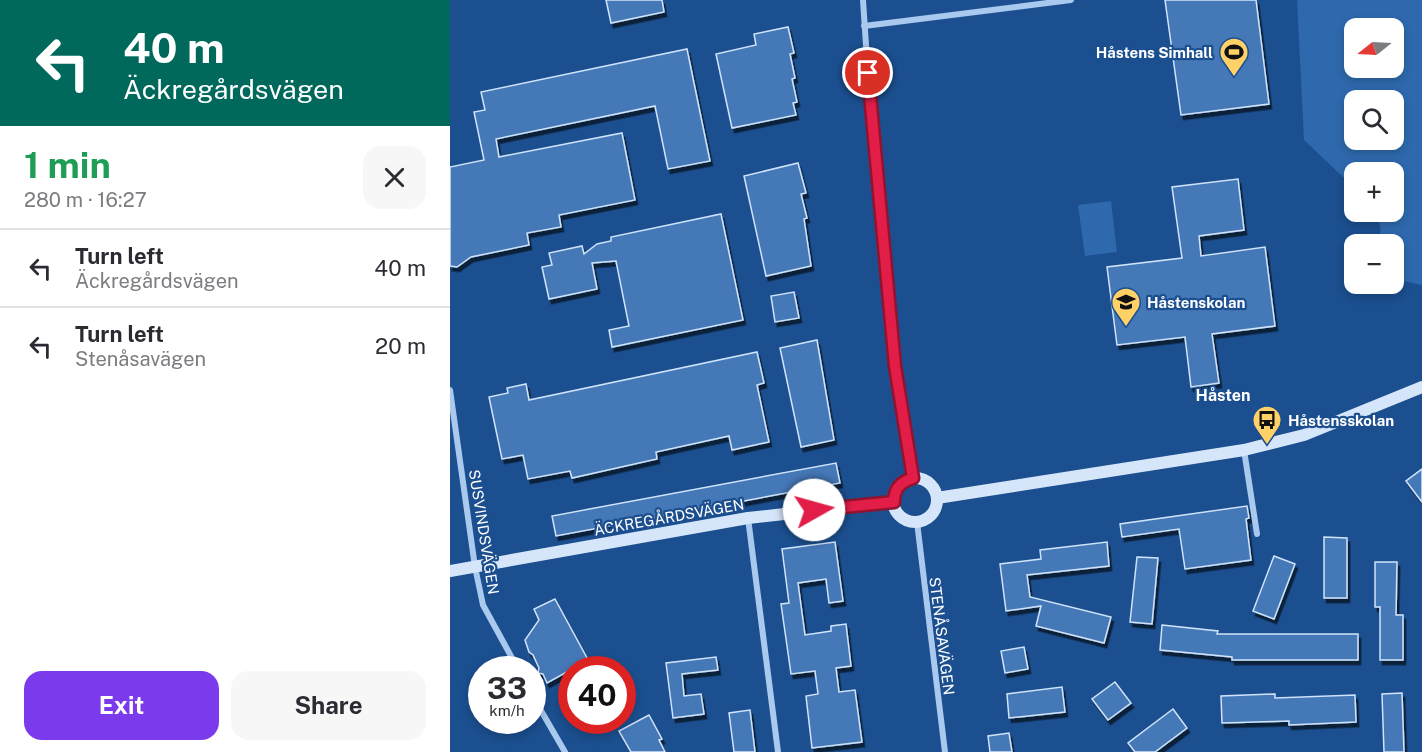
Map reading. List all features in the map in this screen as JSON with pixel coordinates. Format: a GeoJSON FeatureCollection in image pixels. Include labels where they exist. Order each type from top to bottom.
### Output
{"type":"FeatureCollection","features":[{"type":"Feature","properties":{"kind":"street"},"geometry":{"type":"LineString","coordinates":[[863,0],[895,366],[913,478]]}},
{"type":"Feature","properties":{"kind":"street"},"geometry":{"type":"LineString","coordinates":[[864,26],[1071,0]]}},
{"type":"Feature","properties":{"kind":"street"},"geometry":{"type":"LineString","coordinates":[[937,498],[1244,450],[1304,435],[1422,387]]}},
{"type":"Feature","properties":{"kind":"street","name":"SUSVINDSVÄGEN"},"geometry":{"type":"LineString","coordinates":[[450,390],[475,567],[483,605],[511,656]]}},
{"type":"Feature","properties":{"kind":"street"},"geometry":{"type":"LineString","coordinates":[[1244,450],[1257,534]]}},
{"type":"Feature","properties":{"kind":"street"},"geometry":{"type":"LineString","coordinates":[[913,478],[929,483],[937,498],[932,514],[917,522],[903,518],[894,502],[895,492],[900,485],[913,478]]}},
{"type":"Feature","properties":{"kind":"street","name":"ÄCKREGÅRDSVÄGEN"},"geometry":{"type":"LineString","coordinates":[[450,571],[748,518],[894,502]]}},
{"type":"Feature","properties":{"kind":"street"},"geometry":{"type":"LineString","coordinates":[[748,518],[778,752]]}},
{"type":"Feature","properties":{"kind":"street","name":"STENÅSAVÄGEN"},"geometry":{"type":"LineString","coordinates":[[917,522],[945,752]]}},
{"type":"Feature","properties":{"kind":"street"},"geometry":{"type":"LineString","coordinates":[[546,719],[565,752]]}},
{"type":"Feature","properties":{"kind":"shaded area"},"geometry":{"type":"Polygon","coordinates":[[[1297,0],[1422,0],[1422,285],[1404,281],[1404,234],[1380,234],[1379,222],[1404,222],[1404,162],[1344,162],[1344,178],[1304,140],[1297,0]]]}},
{"type":"Feature","properties":{"kind":"shaded area"},"geometry":{"type":"Polygon","coordinates":[[[1111,201],[1117,252],[1085,256],[1078,205],[1111,201]]]}},
{"type":"Feature","properties":{"kind":"building"},"geometry":{"type":"Polygon","coordinates":[[[606,0],[662,0],[664,12],[611,23],[606,0]]]}},
{"type":"Feature","properties":{"kind":"building","name":"Håstens Simhall"},"geometry":{"type":"Polygon","coordinates":[[[1165,0],[1256,0],[1269,104],[1181,115],[1165,0]]]}},
{"type":"Feature","properties":{"kind":"building"},"geometry":{"type":"Polygon","coordinates":[[[788,27],[794,53],[790,54],[795,78],[792,79],[797,102],[793,103],[796,115],[732,128],[716,54],[756,45],[754,34],[788,27]]]}},
{"type":"Feature","properties":{"kind":"building"},"geometry":{"type":"Polygon","coordinates":[[[687,49],[710,161],[668,169],[655,106],[496,139],[499,157],[622,133],[635,200],[559,215],[561,227],[527,233],[529,245],[471,257],[457,267],[450,266],[450,167],[484,160],[474,112],[485,110],[481,92],[687,49]]]}},
{"type":"Feature","properties":{"kind":"building"},"geometry":{"type":"Polygon","coordinates":[[[798,163],[806,193],[801,194],[807,218],[804,219],[811,266],[766,276],[744,176],[798,163]]]}},
{"type":"Feature","properties":{"kind":"building"},"geometry":{"type":"Polygon","coordinates":[[[1238,179],[1244,230],[1199,236],[1201,256],[1265,247],[1275,326],[1212,334],[1219,383],[1191,387],[1185,337],[1117,345],[1107,267],[1182,258],[1172,187],[1238,179]]]}},
{"type":"Feature","properties":{"kind":"building"},"geometry":{"type":"Polygon","coordinates":[[[721,214],[743,320],[612,347],[609,330],[629,326],[616,261],[592,263],[597,289],[549,299],[542,267],[552,265],[549,253],[582,246],[584,254],[597,244],[611,241],[611,237],[721,214]]]}},
{"type":"Feature","properties":{"kind":"building"},"geometry":{"type":"Polygon","coordinates":[[[794,292],[799,318],[775,322],[771,296],[794,292]]]}},
{"type":"Feature","properties":{"kind":"building"},"geometry":{"type":"Polygon","coordinates":[[[817,340],[834,440],[801,447],[780,348],[817,340]]]}},
{"type":"Feature","properties":{"kind":"building"},"geometry":{"type":"Polygon","coordinates":[[[757,352],[764,383],[757,385],[769,442],[732,450],[729,436],[656,452],[657,459],[572,478],[570,471],[528,479],[523,455],[502,459],[489,397],[508,393],[507,388],[526,384],[529,400],[757,352]]]}},
{"type":"Feature","properties":{"kind":"building"},"geometry":{"type":"Polygon","coordinates":[[[836,463],[840,483],[556,536],[552,516],[836,463]]]}},
{"type":"Feature","properties":{"kind":"building"},"geometry":{"type":"Polygon","coordinates":[[[1422,469],[1422,502],[1406,481],[1422,469]]]}},
{"type":"Feature","properties":{"kind":"building"},"geometry":{"type":"Polygon","coordinates":[[[1247,506],[1249,518],[1246,519],[1251,560],[1185,569],[1179,529],[1122,537],[1120,524],[1247,506]]]}},
{"type":"Feature","properties":{"kind":"building"},"geometry":{"type":"Polygon","coordinates":[[[1324,537],[1347,538],[1347,598],[1324,598],[1324,537]]]}},
{"type":"Feature","properties":{"kind":"building"},"geometry":{"type":"Polygon","coordinates":[[[835,542],[843,601],[829,603],[826,579],[798,583],[805,635],[831,631],[831,626],[846,624],[851,666],[836,668],[839,692],[855,690],[862,742],[812,748],[806,696],[818,694],[815,671],[791,674],[781,604],[789,603],[782,549],[835,542]]]}},
{"type":"Feature","properties":{"kind":"building"},"geometry":{"type":"Polygon","coordinates":[[[1107,542],[1109,566],[1027,575],[1030,597],[1111,617],[1104,643],[1036,626],[1041,606],[1006,611],[1000,564],[1041,559],[1040,550],[1107,542]]]}},
{"type":"Feature","properties":{"kind":"building"},"geometry":{"type":"Polygon","coordinates":[[[1274,556],[1295,564],[1274,619],[1253,611],[1274,556]]]}},
{"type":"Feature","properties":{"kind":"building"},"geometry":{"type":"Polygon","coordinates":[[[1137,557],[1158,558],[1152,624],[1130,622],[1137,557]]]}},
{"type":"Feature","properties":{"kind":"building"},"geometry":{"type":"Polygon","coordinates":[[[1375,562],[1397,562],[1396,615],[1403,615],[1403,660],[1380,660],[1380,607],[1375,607],[1375,562]]]}},
{"type":"Feature","properties":{"kind":"building"},"geometry":{"type":"Polygon","coordinates":[[[555,599],[586,656],[558,656],[558,677],[547,683],[546,656],[533,656],[529,652],[525,640],[539,620],[534,609],[555,599]]]}},
{"type":"Feature","properties":{"kind":"building"},"geometry":{"type":"Polygon","coordinates":[[[1162,625],[1218,631],[1217,634],[1358,634],[1358,660],[1232,660],[1232,657],[1160,650],[1162,625]]]}},
{"type":"Feature","properties":{"kind":"building"},"geometry":{"type":"Polygon","coordinates":[[[1024,647],[1028,669],[1005,673],[1001,651],[1024,647]]]}},
{"type":"Feature","properties":{"kind":"building"},"geometry":{"type":"Polygon","coordinates":[[[716,657],[718,670],[682,674],[684,696],[701,694],[704,714],[673,718],[666,663],[716,657]]]}},
{"type":"Feature","properties":{"kind":"building"},"geometry":{"type":"Polygon","coordinates":[[[1115,682],[1131,703],[1108,720],[1092,699],[1115,682]]]}},
{"type":"Feature","properties":{"kind":"building"},"geometry":{"type":"Polygon","coordinates":[[[1062,687],[1065,712],[1009,718],[1007,694],[1062,687]]]}},
{"type":"Feature","properties":{"kind":"building"},"geometry":{"type":"Polygon","coordinates":[[[1402,693],[1404,752],[1384,752],[1382,694],[1402,693]]]}},
{"type":"Feature","properties":{"kind":"building"},"geometry":{"type":"Polygon","coordinates":[[[1275,694],[1275,698],[1355,695],[1356,722],[1289,725],[1289,721],[1222,723],[1221,696],[1275,694]]]}},
{"type":"Feature","properties":{"kind":"building"},"geometry":{"type":"Polygon","coordinates":[[[1173,709],[1187,728],[1155,752],[1135,752],[1128,743],[1173,709]]]}},
{"type":"Feature","properties":{"kind":"building"},"geometry":{"type":"Polygon","coordinates":[[[750,710],[755,752],[734,752],[729,713],[750,710]]]}},
{"type":"Feature","properties":{"kind":"building"},"geometry":{"type":"Polygon","coordinates":[[[649,715],[662,739],[659,740],[665,752],[631,752],[621,734],[636,734],[636,722],[649,715]]]}},
{"type":"Feature","properties":{"kind":"building"},"geometry":{"type":"Polygon","coordinates":[[[1009,733],[1012,752],[990,752],[988,736],[1009,733]]]}},
{"type":"Feature","properties":{"kind":"place","name":"Håstens Simhall"},"geometry":{"type":"Point","coordinates":[1234,78]}},
{"type":"Feature","properties":{"kind":"place","name":"Håstenskolan"},"geometry":{"type":"Point","coordinates":[1126,328]}},
{"type":"Feature","properties":{"kind":"place","name":"Håstensskolan"},"geometry":{"type":"Point","coordinates":[1267,446]}},
{"type":"Feature","properties":{"kind":"district","name":"Håsten"},"geometry":{"type":"Point","coordinates":[1223,395]}},
{"type":"Feature","properties":{"kind":"route"},"geometry":{"type":"LineString","coordinates":[[814,510],[894,502],[895,492],[900,485],[913,478],[901,417],[895,366],[868,73]]}}]}
